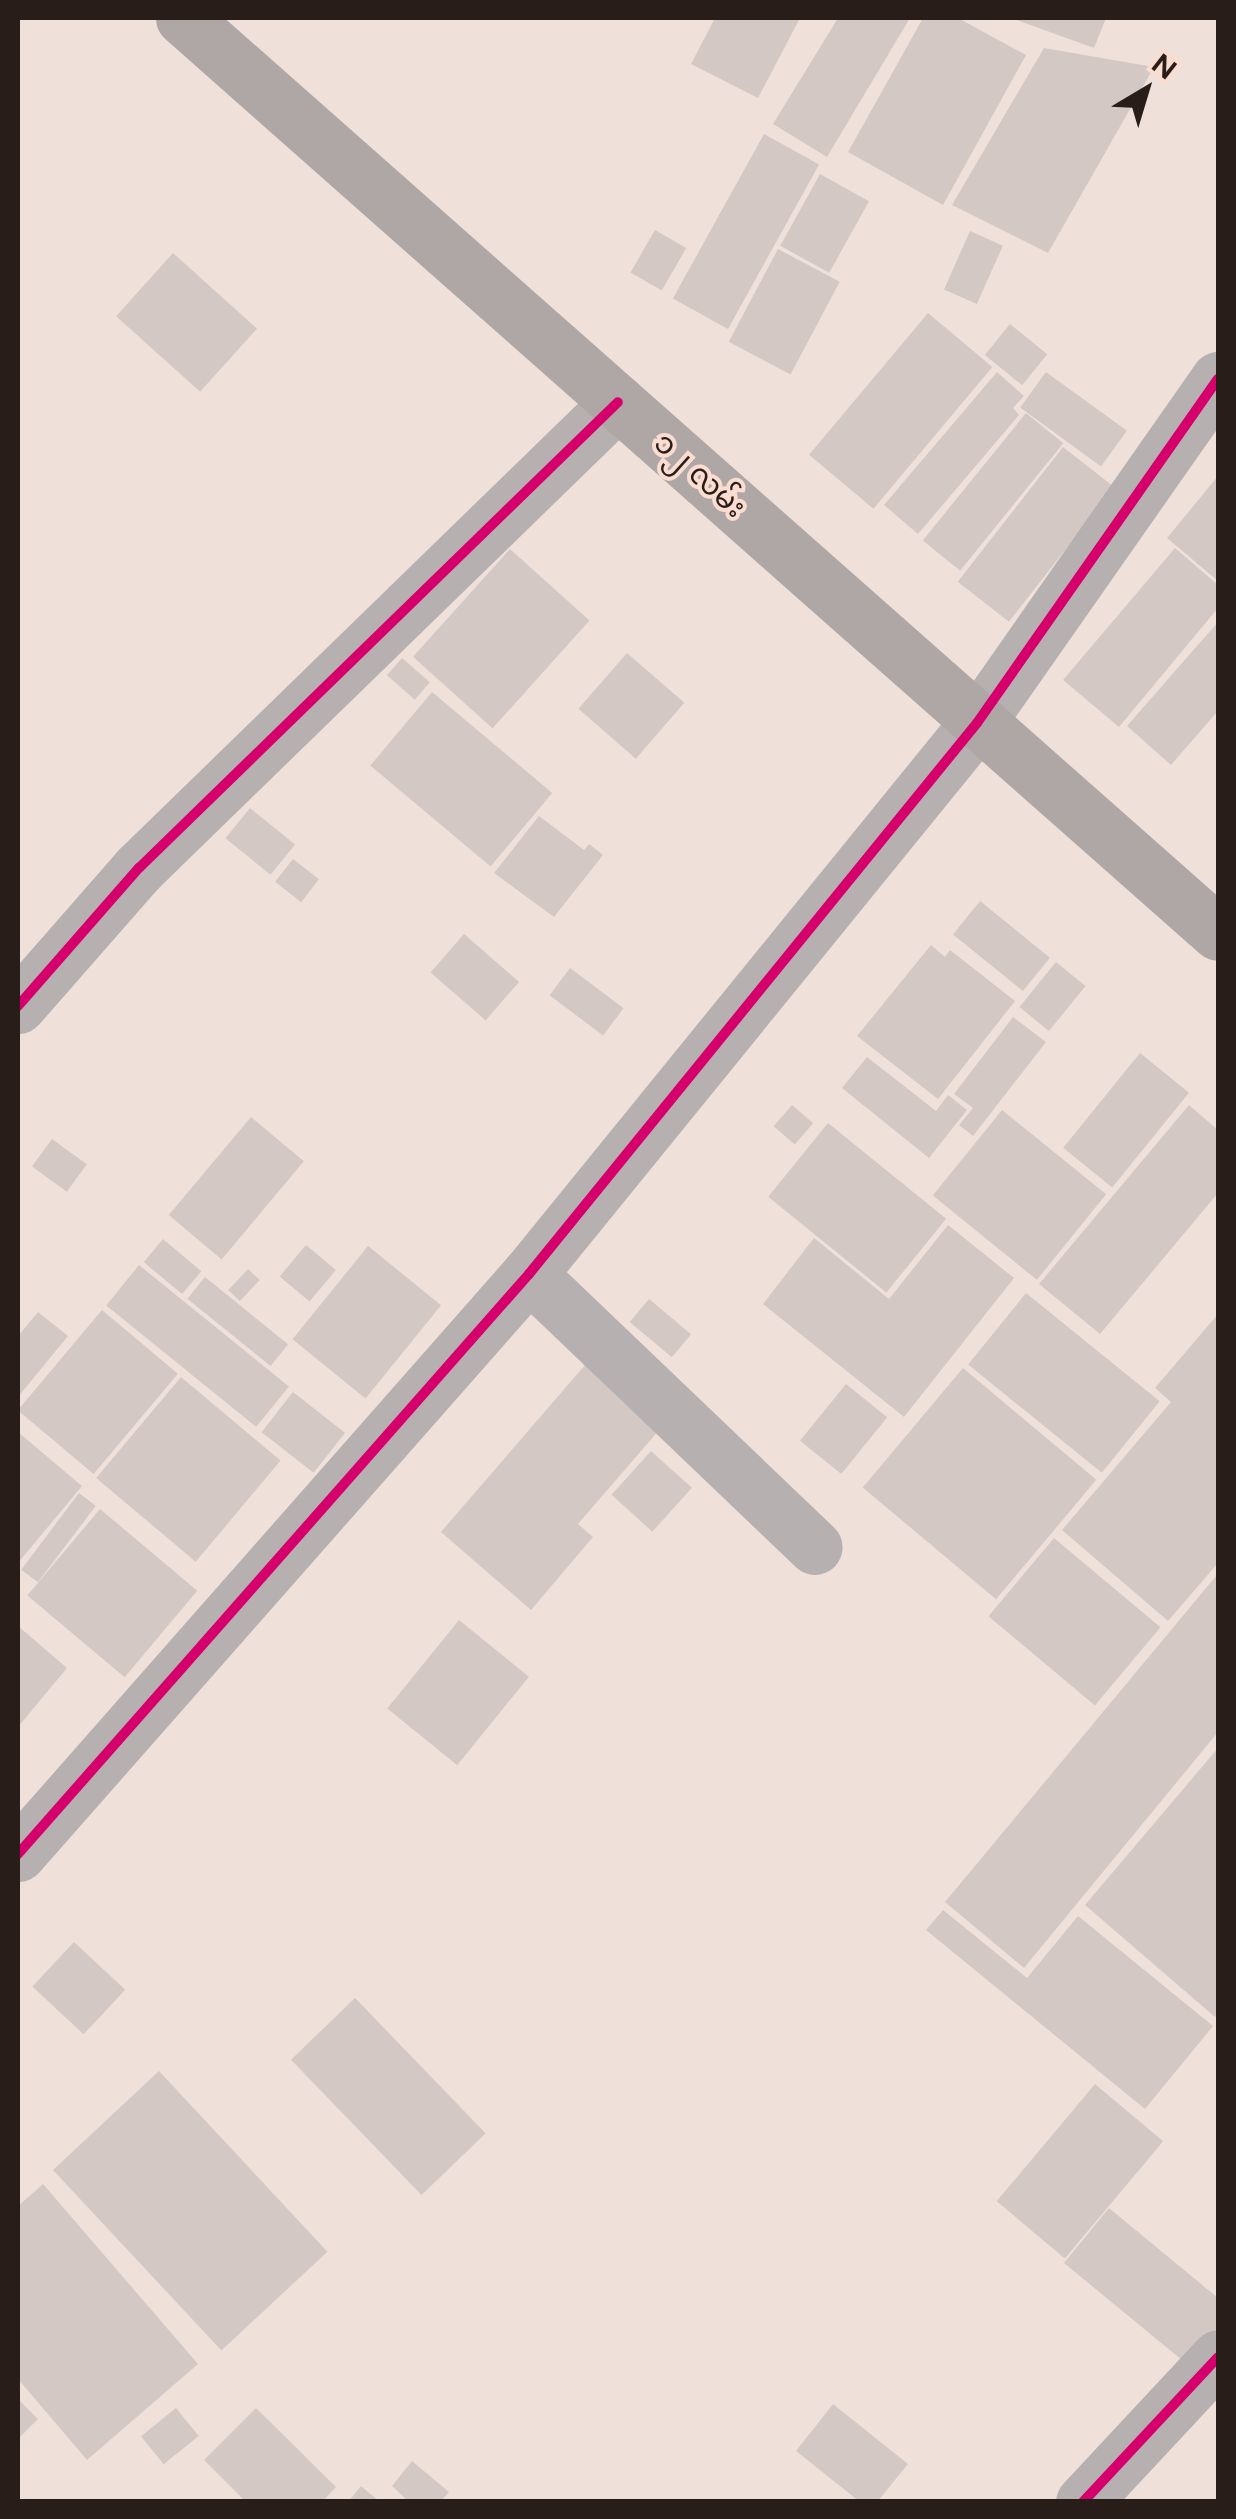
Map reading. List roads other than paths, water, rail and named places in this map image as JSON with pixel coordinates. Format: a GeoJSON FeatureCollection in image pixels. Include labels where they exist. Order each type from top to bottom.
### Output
{"type":"FeatureCollection","features":[{"type":"Feature","properties":{"kind":"main road","name":"၁၂ လမ်း"},"geometry":{"type":"LineString","coordinates":[[182,18],[1218,933]]}},
{"type":"Feature","properties":{"kind":"street"},"geometry":{"type":"LineString","coordinates":[[18,1854],[529,1274],[977,723],[1218,379]]}},
{"type":"Feature","properties":{"kind":"street"},"geometry":{"type":"LineString","coordinates":[[18,1006],[139,868],[618,402]]}},
{"type":"Feature","properties":{"kind":"street"},"geometry":{"type":"LineString","coordinates":[[529,1274],[815,1548]]}},
{"type":"Feature","properties":{"kind":"street"},"geometry":{"type":"LineString","coordinates":[[1084,2502],[1218,2357]]}}]}
